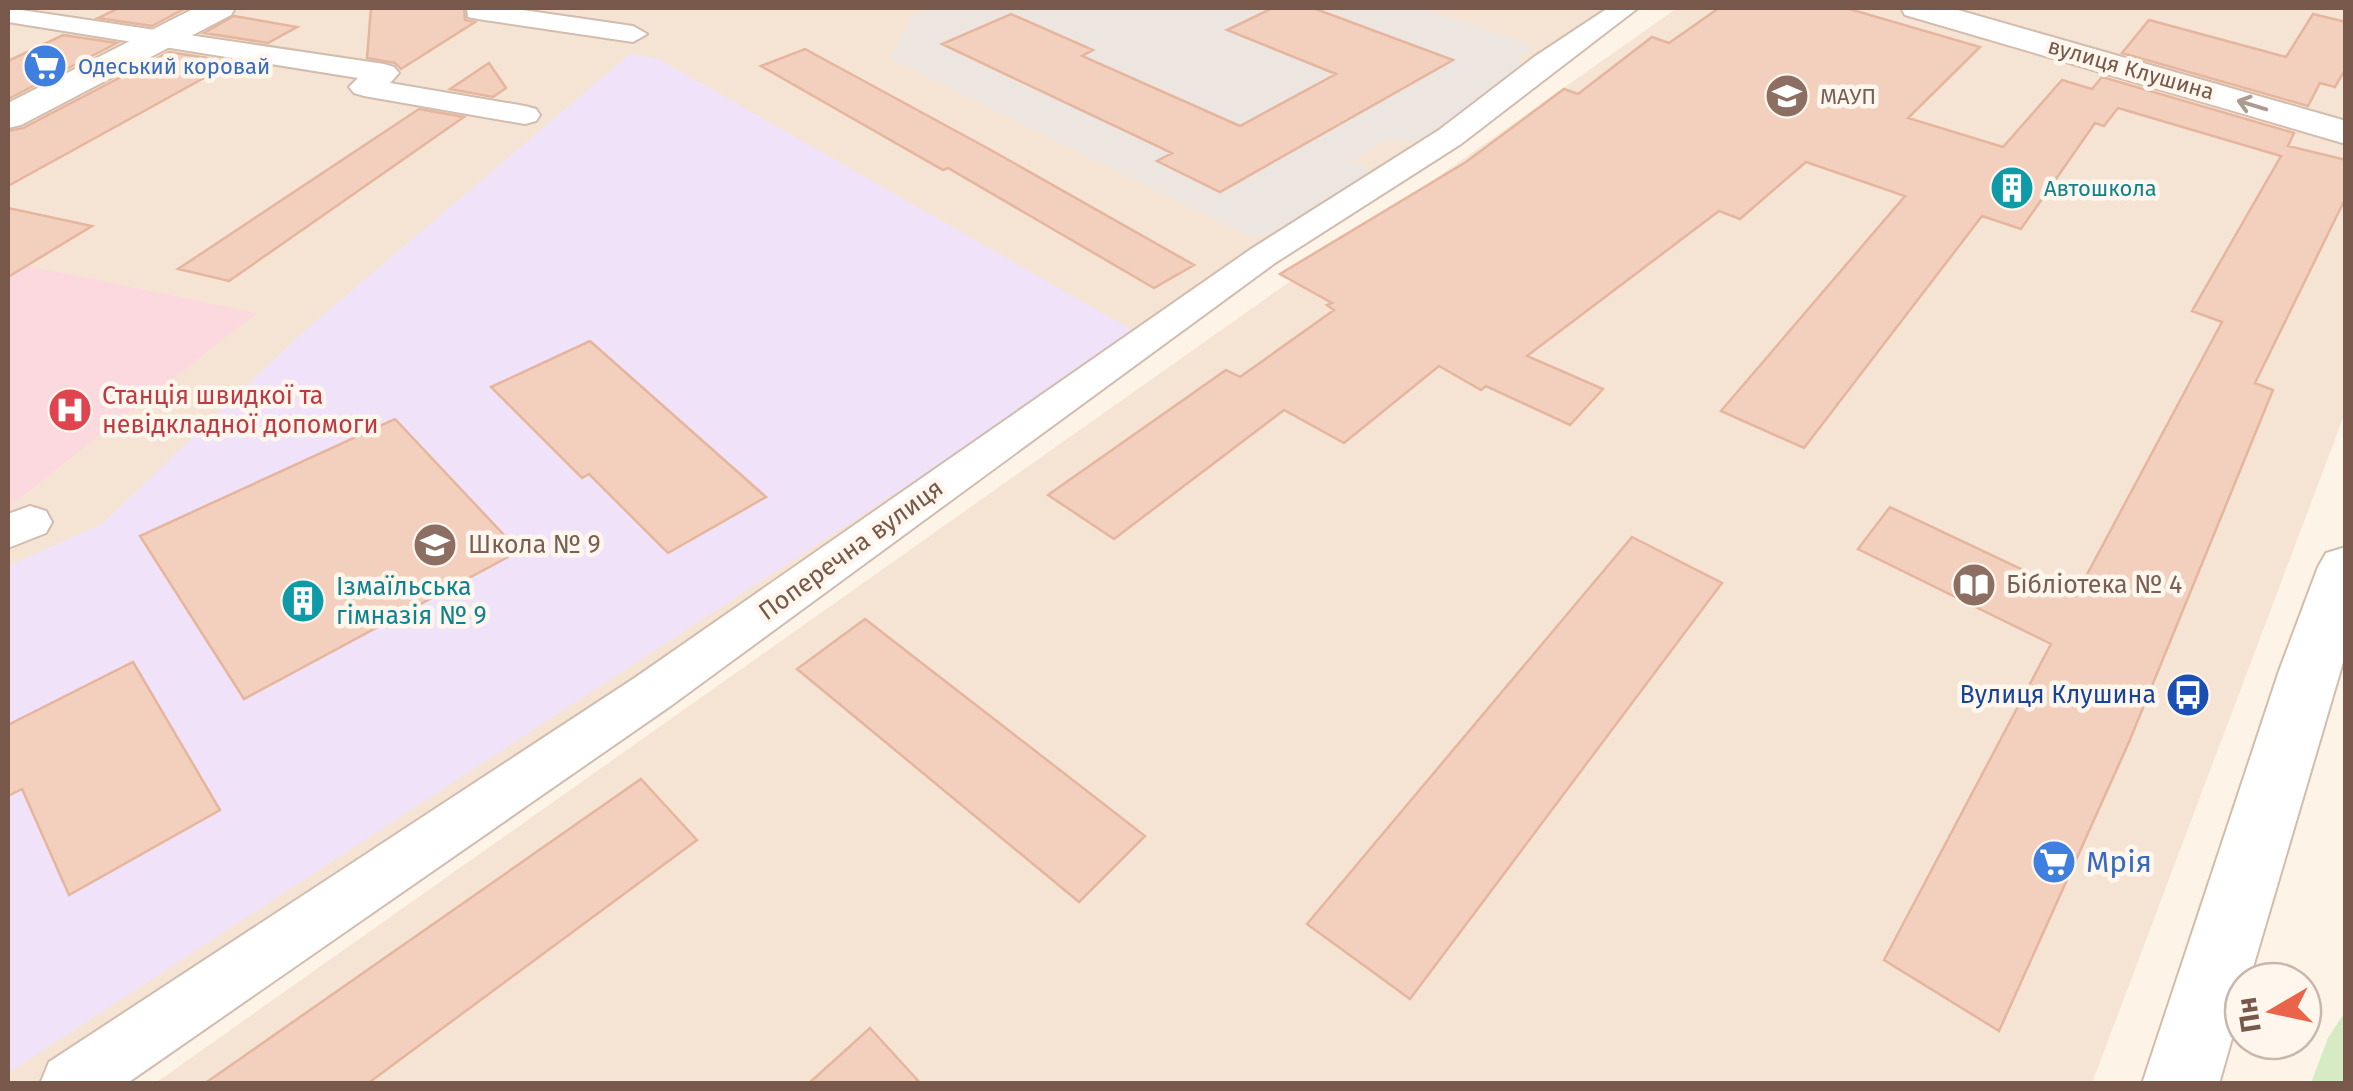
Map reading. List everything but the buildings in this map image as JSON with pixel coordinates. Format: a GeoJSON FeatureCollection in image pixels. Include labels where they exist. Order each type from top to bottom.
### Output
{"type":"FeatureCollection","features":[{"type":"Feature","properties":{"kind":"street"},"geometry":{"type":"LineString","coordinates":[[8,117],[219,8]]}},
{"type":"Feature","properties":{"kind":"street"},"geometry":{"type":"LineString","coordinates":[[483,8],[478,11],[633,34]]}},
{"type":"Feature","properties":{"kind":"street","name":"Поперечна вулиця"},"geometry":{"type":"LineString","coordinates":[[70,1084],[654,691],[1263,256],[1450,136],[1544,63],[1625,8]]}},
{"type":"Feature","properties":{"kind":"street","name":"вулиця Клушина"},"geometry":{"type":"LineString","coordinates":[[1917,8],[2346,132]]}},
{"type":"Feature","properties":{"kind":"street"},"geometry":{"type":"LineString","coordinates":[[8,14],[384,73],[364,87],[524,115]]}},
{"type":"Feature","properties":{"kind":"street"},"geometry":{"type":"LineString","coordinates":[[12,44],[57,23]]}},
{"type":"Feature","properties":{"kind":"street"},"geometry":{"type":"LineString","coordinates":[[2180,1084],[2309,671],[2346,567]]}},
{"type":"Feature","properties":{"kind":"shaded area"},"geometry":{"type":"Polygon","coordinates":[[[8,8],[1622,8],[1553,51],[71,1084],[8,1083],[8,8]]]}},
{"type":"Feature","properties":{"kind":"shaded area"},"geometry":{"type":"Polygon","coordinates":[[[932,8],[1422,8],[1527,43],[1531,49],[1518,58],[1525,69],[1418,141],[1386,140],[1353,161],[1373,171],[1280,233],[1250,237],[890,58],[913,15],[932,8]]]}},
{"type":"Feature","properties":{"kind":"shaded area"},"geometry":{"type":"Polygon","coordinates":[[[1677,8],[1900,8],[2345,137],[2345,413],[2092,1083],[154,1084],[1677,8]]]}},
{"type":"Feature","properties":{"kind":"shaded area"},"geometry":{"type":"Polygon","coordinates":[[[1948,8],[2345,8],[2345,126],[1948,8]]]}},
{"type":"Feature","properties":{"kind":"shaded area","name":"Школа № 9"},"geometry":{"type":"Polygon","coordinates":[[[630,54],[659,59],[1139,334],[8,1073],[8,566],[102,524],[302,333],[630,54]]]}},
{"type":"Feature","properties":{"kind":"shaded area","name":"Станція швидкої та невідкладної допомоги"},"geometry":{"type":"Polygon","coordinates":[[[8,262],[257,313],[8,507],[8,262]]]}},
{"type":"Feature","properties":{"kind":"green space"},"geometry":{"type":"Polygon","coordinates":[[[2345,1012],[2345,1083],[2311,1083],[2319,1061],[2323,1061],[2328,1038],[2345,1012]]]}},
{"type":"Feature","properties":{"kind":"place","name":"Одеський коровай"},"geometry":{"type":"Point","coordinates":[45,66]}},
{"type":"Feature","properties":{"kind":"place","name":"МАУП"},"geometry":{"type":"Point","coordinates":[1787,96]}},
{"type":"Feature","properties":{"kind":"place","name":"Автошкола"},"geometry":{"type":"Point","coordinates":[2012,188]}},
{"type":"Feature","properties":{"kind":"place","name":"Станція швидкої та невідкладної допомоги"},"geometry":{"type":"Point","coordinates":[70,410]}},
{"type":"Feature","properties":{"kind":"place","name":"Школа № 9"},"geometry":{"type":"Point","coordinates":[435,545]}},
{"type":"Feature","properties":{"kind":"place","name":"Бібліотека № 4"},"geometry":{"type":"Point","coordinates":[1974,585]}},
{"type":"Feature","properties":{"kind":"place","name":"Ізмаїльська гімназія № 9"},"geometry":{"type":"Point","coordinates":[303,601]}},
{"type":"Feature","properties":{"kind":"place","name":"Вулиця Клушина"},"geometry":{"type":"Point","coordinates":[2188,695]}},
{"type":"Feature","properties":{"kind":"place","name":"Мрія"},"geometry":{"type":"Point","coordinates":[2054,862]}}]}
